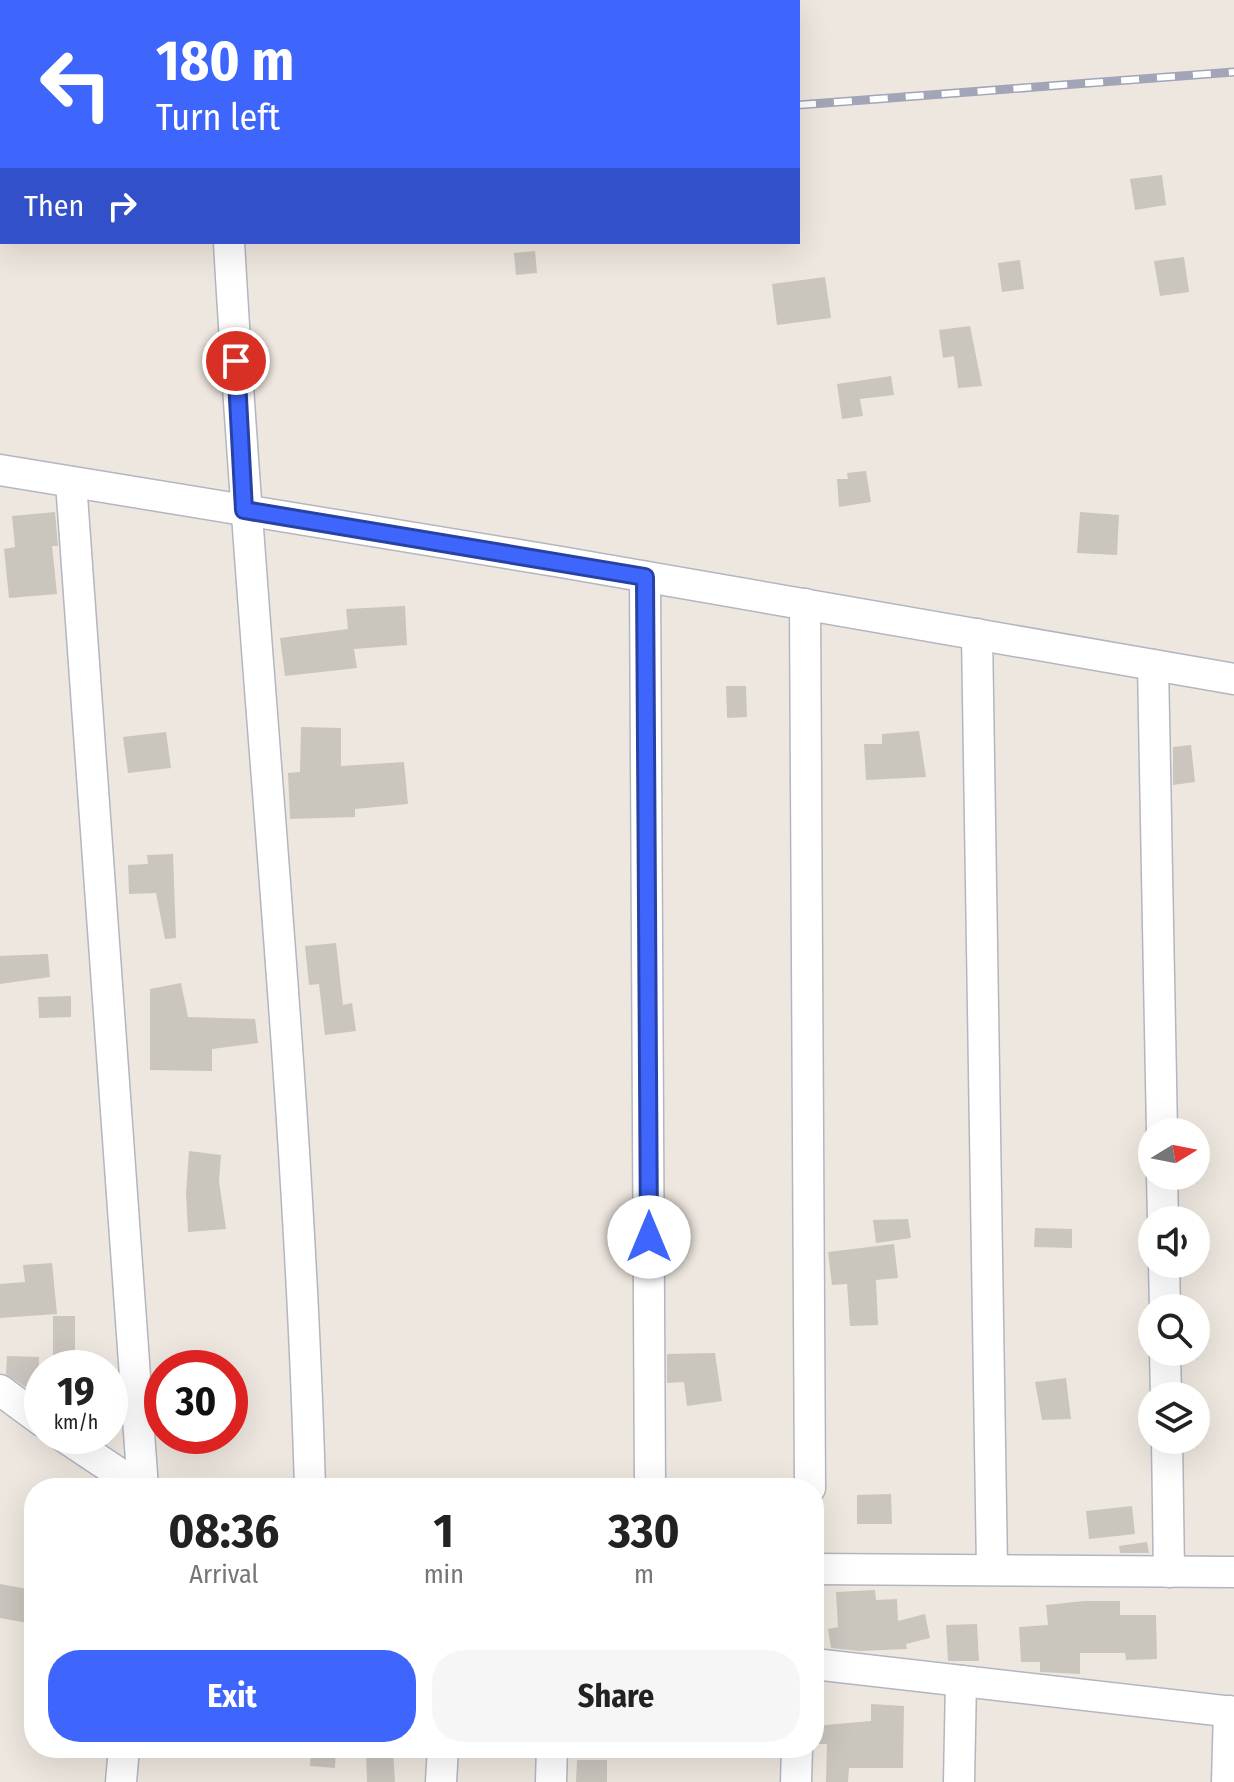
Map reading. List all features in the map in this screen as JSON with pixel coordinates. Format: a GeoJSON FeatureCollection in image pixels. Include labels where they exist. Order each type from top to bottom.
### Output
{"type":"FeatureCollection","features":[{"type":"Feature","properties":{"kind":"street"},"geometry":{"type":"LineString","coordinates":[[229,244],[244,510],[290,1121],[309,1478]]}},
{"type":"Feature","properties":{"kind":"street"},"geometry":{"type":"LineString","coordinates":[[0,470],[1234,679]]}},
{"type":"Feature","properties":{"kind":"street"},"geometry":{"type":"LineString","coordinates":[[71,482],[141,1478]]}},
{"type":"Feature","properties":{"kind":"street"},"geometry":{"type":"LineString","coordinates":[[645,577],[650,1478]]}},
{"type":"Feature","properties":{"kind":"street"},"geometry":{"type":"LineString","coordinates":[[805,604],[810,1478]]}},
{"type":"Feature","properties":{"kind":"street"},"geometry":{"type":"LineString","coordinates":[[977,634],[992,1569]]}},
{"type":"Feature","properties":{"kind":"street"},"geometry":{"type":"LineString","coordinates":[[1153,665],[1162,1118]]}},
{"type":"Feature","properties":{"kind":"street"},"geometry":{"type":"LineString","coordinates":[[0,1390],[24,1408]]}},
{"type":"Feature","properties":{"kind":"street"},"geometry":{"type":"LineString","coordinates":[[90,1454],[127,1478]]}},
{"type":"Feature","properties":{"kind":"street"},"geometry":{"type":"LineString","coordinates":[[1167,1454],[1169,1572]]}},
{"type":"Feature","properties":{"kind":"street"},"geometry":{"type":"LineString","coordinates":[[824,1569],[1234,1572]]}},
{"type":"Feature","properties":{"kind":"street"},"geometry":{"type":"LineString","coordinates":[[824,1665],[1232,1712],[1227,1782]]}},
{"type":"Feature","properties":{"kind":"street"},"geometry":{"type":"LineString","coordinates":[[959,1782],[961,1681]]}},
{"type":"Feature","properties":{"kind":"street"},"geometry":{"type":"LineString","coordinates":[[121,1782],[123,1758]]}},
{"type":"Feature","properties":{"kind":"street"},"geometry":{"type":"LineString","coordinates":[[441,1782],[442,1758]]}},
{"type":"Feature","properties":{"kind":"street"},"geometry":{"type":"LineString","coordinates":[[551,1782],[552,1758]]}},
{"type":"Feature","properties":{"kind":"street"},"geometry":{"type":"LineString","coordinates":[[796,1782],[797,1758]]}},
{"type":"Feature","properties":{"kind":"building"},"geometry":{"type":"Polygon","coordinates":[[[1162,175],[1166,205],[1135,210],[1130,179],[1162,175]]]}},
{"type":"Feature","properties":{"kind":"building"},"geometry":{"type":"Polygon","coordinates":[[[535,251],[537,273],[516,275],[514,253],[535,251]]]}},
{"type":"Feature","properties":{"kind":"building"},"geometry":{"type":"Polygon","coordinates":[[[1184,257],[1189,292],[1160,296],[1154,261],[1184,257]]]}},
{"type":"Feature","properties":{"kind":"building"},"geometry":{"type":"Polygon","coordinates":[[[1020,260],[1024,289],[1002,292],[998,263],[1020,260]]]}},
{"type":"Feature","properties":{"kind":"building"},"geometry":{"type":"Polygon","coordinates":[[[825,277],[831,318],[777,325],[772,284],[825,277]]]}},
{"type":"Feature","properties":{"kind":"building"},"geometry":{"type":"Polygon","coordinates":[[[970,326],[982,386],[958,388],[954,356],[943,358],[939,330],[970,326]]]}},
{"type":"Feature","properties":{"kind":"building"},"geometry":{"type":"Polygon","coordinates":[[[891,376],[894,395],[860,399],[863,416],[842,419],[837,384],[891,376]]]}},
{"type":"Feature","properties":{"kind":"building"},"geometry":{"type":"Polygon","coordinates":[[[866,471],[871,502],[839,507],[837,479],[848,479],[847,473],[866,471]]]}},
{"type":"Feature","properties":{"kind":"building"},"geometry":{"type":"Polygon","coordinates":[[[55,512],[58,546],[52,546],[57,594],[9,598],[4,549],[15,547],[12,516],[55,512]]]}},
{"type":"Feature","properties":{"kind":"building"},"geometry":{"type":"Polygon","coordinates":[[[1080,512],[1119,515],[1117,555],[1077,553],[1080,512]]]}},
{"type":"Feature","properties":{"kind":"building"},"geometry":{"type":"Polygon","coordinates":[[[405,606],[407,645],[354,649],[357,668],[285,676],[280,638],[348,629],[346,609],[405,606]]]}},
{"type":"Feature","properties":{"kind":"building"},"geometry":{"type":"Polygon","coordinates":[[[726,686],[746,686],[747,717],[727,718],[726,686]]]}},
{"type":"Feature","properties":{"kind":"building"},"geometry":{"type":"Polygon","coordinates":[[[301,727],[341,728],[341,766],[404,762],[408,804],[355,809],[355,817],[290,819],[288,773],[300,772],[301,727]]]}},
{"type":"Feature","properties":{"kind":"building"},"geometry":{"type":"Polygon","coordinates":[[[919,731],[926,777],[866,780],[864,744],[882,744],[882,734],[919,731]]]}},
{"type":"Feature","properties":{"kind":"building"},"geometry":{"type":"Polygon","coordinates":[[[166,732],[171,768],[128,773],[123,737],[166,732]]]}},
{"type":"Feature","properties":{"kind":"building"},"geometry":{"type":"Polygon","coordinates":[[[1191,745],[1195,782],[1173,785],[1173,747],[1191,745]]]}},
{"type":"Feature","properties":{"kind":"building"},"geometry":{"type":"Polygon","coordinates":[[[173,854],[176,938],[165,939],[156,893],[129,894],[128,865],[148,864],[147,855],[173,854]]]}},
{"type":"Feature","properties":{"kind":"building"},"geometry":{"type":"Polygon","coordinates":[[[336,943],[343,1005],[352,1003],[356,1031],[325,1035],[319,984],[309,985],[305,946],[336,943]]]}},
{"type":"Feature","properties":{"kind":"building"},"geometry":{"type":"Polygon","coordinates":[[[48,954],[50,977],[0,984],[0,956],[48,954]]]}},
{"type":"Feature","properties":{"kind":"building"},"geometry":{"type":"Polygon","coordinates":[[[181,983],[188,1017],[255,1019],[258,1043],[212,1049],[212,1071],[150,1070],[150,989],[181,983]]]}},
{"type":"Feature","properties":{"kind":"building"},"geometry":{"type":"Polygon","coordinates":[[[71,996],[71,1017],[39,1018],[38,997],[71,996]]]}},
{"type":"Feature","properties":{"kind":"building"},"geometry":{"type":"Polygon","coordinates":[[[189,1151],[221,1155],[219,1181],[226,1229],[188,1232],[186,1193],[189,1151]]]}},
{"type":"Feature","properties":{"kind":"building"},"geometry":{"type":"Polygon","coordinates":[[[908,1219],[911,1238],[876,1243],[873,1220],[908,1219]]]}},
{"type":"Feature","properties":{"kind":"building"},"geometry":{"type":"Polygon","coordinates":[[[1035,1228],[1072,1229],[1072,1248],[1034,1247],[1035,1228]]]}},
{"type":"Feature","properties":{"kind":"building"},"geometry":{"type":"Polygon","coordinates":[[[894,1244],[898,1278],[876,1280],[878,1325],[850,1326],[847,1284],[832,1285],[828,1252],[894,1244]]]}},
{"type":"Feature","properties":{"kind":"building"},"geometry":{"type":"Polygon","coordinates":[[[52,1263],[57,1314],[0,1318],[0,1284],[25,1282],[23,1265],[52,1263]]]}},
{"type":"Feature","properties":{"kind":"building"},"geometry":{"type":"Polygon","coordinates":[[[53,1316],[75,1316],[75,1350],[53,1350],[53,1316]]]}},
{"type":"Feature","properties":{"kind":"building"},"geometry":{"type":"Polygon","coordinates":[[[715,1353],[722,1401],[687,1406],[684,1382],[667,1383],[667,1354],[715,1353]]]}},
{"type":"Feature","properties":{"kind":"building"},"geometry":{"type":"Polygon","coordinates":[[[7,1356],[24,1357],[24,1386],[6,1374],[7,1356]]]}},
{"type":"Feature","properties":{"kind":"building"},"geometry":{"type":"Polygon","coordinates":[[[1066,1378],[1071,1419],[1042,1420],[1035,1382],[1066,1378]]]}},
{"type":"Feature","properties":{"kind":"building"},"geometry":{"type":"Polygon","coordinates":[[[891,1494],[892,1524],[857,1524],[857,1495],[891,1494]]]}},
{"type":"Feature","properties":{"kind":"building"},"geometry":{"type":"Polygon","coordinates":[[[1132,1506],[1135,1534],[1089,1539],[1086,1511],[1132,1506]]]}},
{"type":"Feature","properties":{"kind":"building"},"geometry":{"type":"Polygon","coordinates":[[[1147,1542],[1149,1553],[1120,1553],[1119,1546],[1147,1542]]]}},
{"type":"Feature","properties":{"kind":"building"},"geometry":{"type":"Polygon","coordinates":[[[0,1584],[24,1588],[24,1622],[0,1618],[0,1584]]]}},
{"type":"Feature","properties":{"kind":"building"},"geometry":{"type":"Polygon","coordinates":[[[875,1590],[876,1600],[897,1599],[898,1621],[925,1614],[930,1638],[906,1644],[907,1649],[860,1651],[831,1648],[828,1629],[838,1627],[836,1592],[875,1590]]]}},
{"type":"Feature","properties":{"kind":"building"},"geometry":{"type":"Polygon","coordinates":[[[1120,1601],[1120,1615],[1156,1615],[1157,1659],[1126,1660],[1125,1653],[1080,1653],[1080,1674],[1040,1672],[1040,1662],[1021,1662],[1019,1627],[1048,1625],[1046,1605],[1120,1601]]]}},
{"type":"Feature","properties":{"kind":"building"},"geometry":{"type":"Polygon","coordinates":[[[977,1624],[979,1661],[948,1661],[946,1625],[977,1624]]]}},
{"type":"Feature","properties":{"kind":"building"},"geometry":{"type":"Polygon","coordinates":[[[871,1704],[904,1706],[903,1768],[849,1768],[848,1782],[826,1782],[824,1725],[871,1721],[871,1704]]]}},
{"type":"Feature","properties":{"kind":"building"},"geometry":{"type":"Polygon","coordinates":[[[310,1758],[336,1758],[335,1768],[310,1766],[310,1758]]]}},
{"type":"Feature","properties":{"kind":"building"},"geometry":{"type":"Polygon","coordinates":[[[366,1758],[393,1758],[395,1782],[367,1782],[366,1758]]]}},
{"type":"Feature","properties":{"kind":"building"},"geometry":{"type":"Polygon","coordinates":[[[577,1760],[607,1760],[607,1782],[576,1782],[577,1760]]]}},
{"type":"Feature","properties":{"kind":"railway"},"geometry":{"type":"LineString","coordinates":[[800,105],[1234,72]]}},
{"type":"Feature","properties":{"kind":"route"},"geometry":{"type":"LineString","coordinates":[[236,361],[244,510],[645,577],[649,1237]]}}]}
